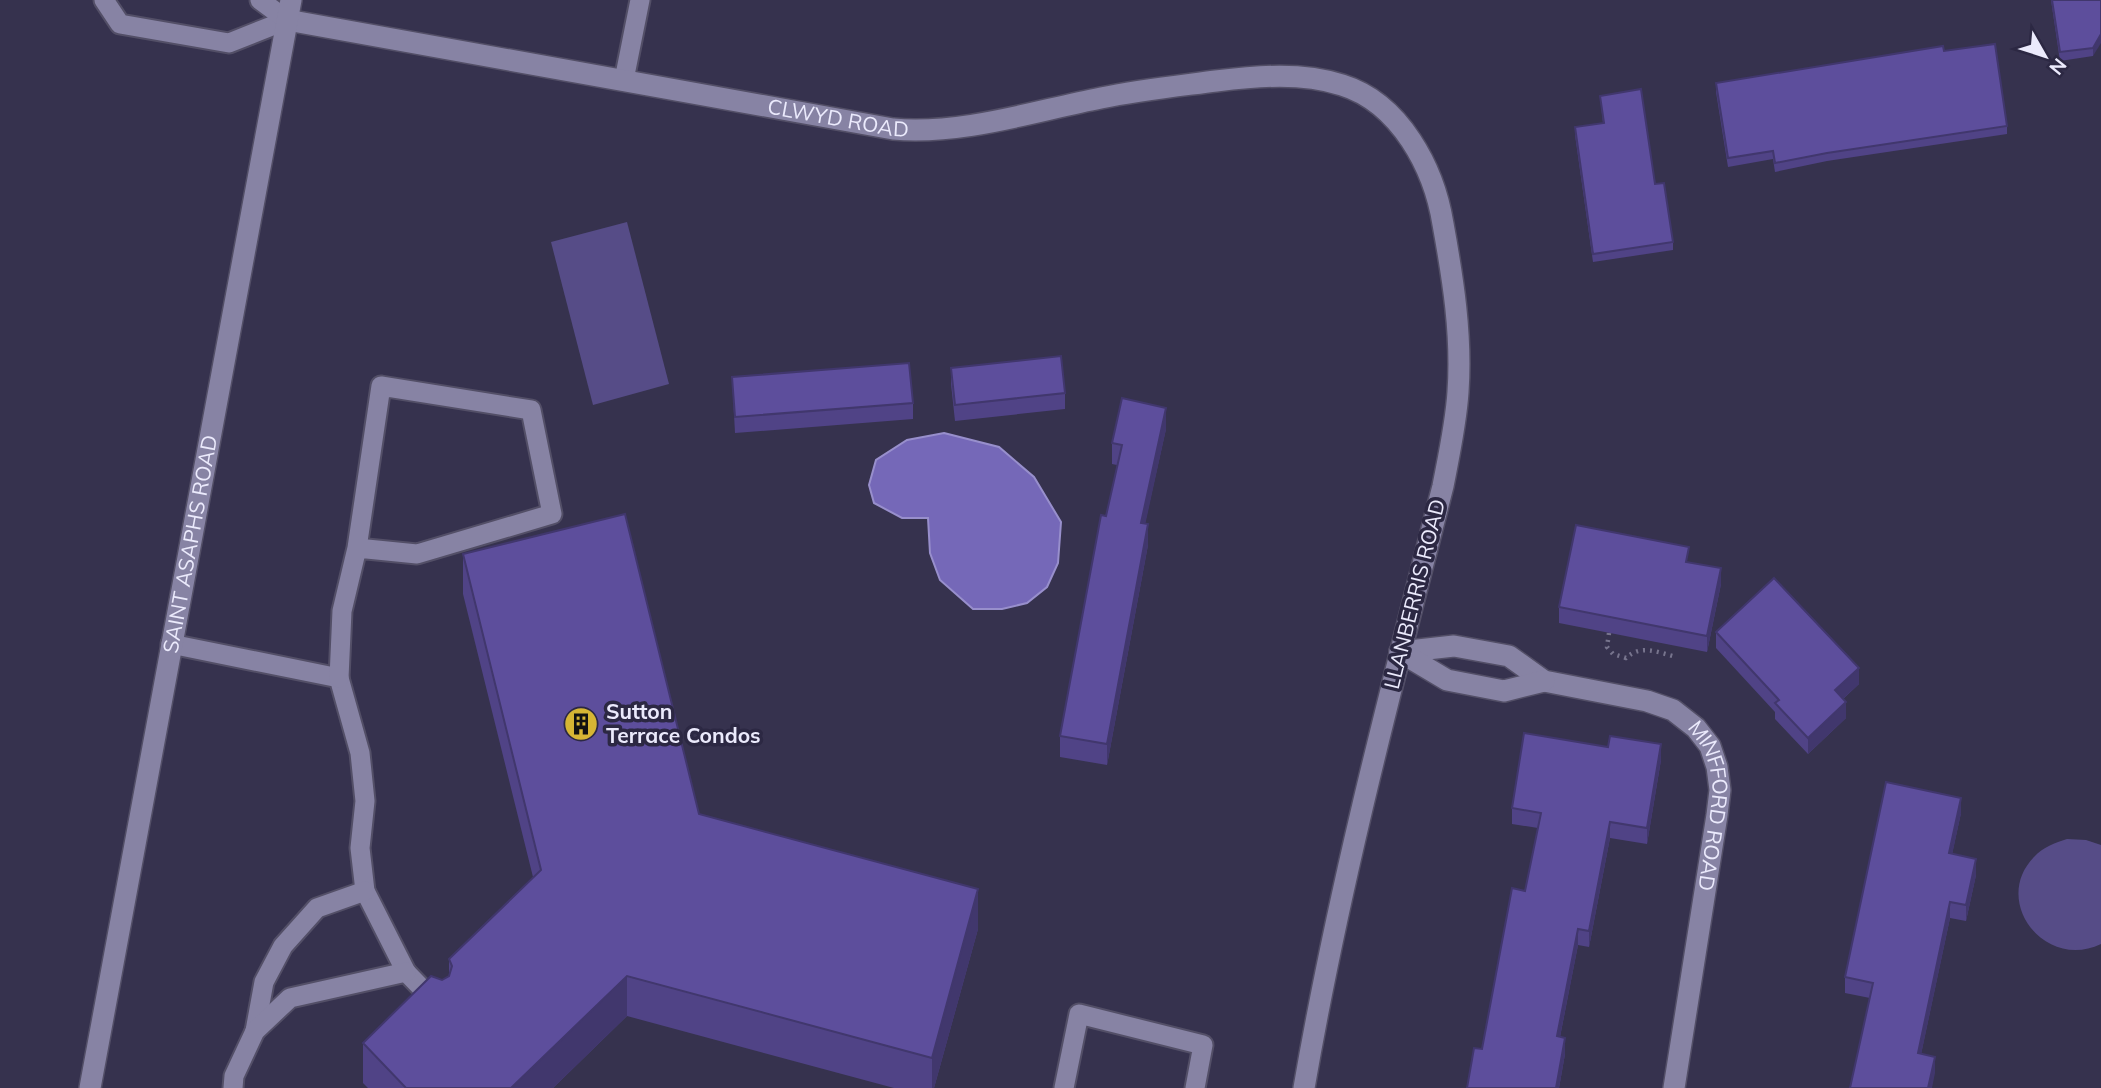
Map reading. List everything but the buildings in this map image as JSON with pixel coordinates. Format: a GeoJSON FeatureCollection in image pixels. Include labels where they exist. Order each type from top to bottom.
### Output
{"type":"FeatureCollection","features":[{"type":"Feature","properties":{"kind":"street","name":"CLWYD ROAD"},"geometry":{"type":"LineString","coordinates":[[289,10],[624,80],[880,128],[934,130],[1160,88],[1259,77],[1299,77],[1335,83],[1366,97],[1385,111]]}},
{"type":"Feature","properties":{"kind":"street","name":"SAINT ASAPHS ROAD"},"geometry":{"type":"LineString","coordinates":[[90,1088],[289,10]]}},
{"type":"Feature","properties":{"kind":"street","name":"LLANBERRIS ROAD"},"geometry":{"type":"LineString","coordinates":[[1304,1088],[1326,964],[1355,836],[1443,485],[1453,439],[1458,393],[1456,302],[1440,204],[1430,175],[1416,149],[1385,111]]}},
{"type":"Feature","properties":{"kind":"street","name":"MINFFORD ROAD"},"geometry":{"type":"LineString","coordinates":[[1400,652],[1454,646],[1508,656],[1544,681],[1647,701],[1673,710],[1696,728],[1710,746],[1717,767],[1720,790],[1674,1088]]}},
{"type":"Feature","properties":{"kind":"street","name":"MINFFORD ROAD"},"geometry":{"type":"LineString","coordinates":[[1400,652],[1447,680],[1504,691],[1544,681]]}},
{"type":"Feature","properties":{"kind":"lane"},"geometry":{"type":"LineString","coordinates":[[104,0],[120,24],[229,43],[289,10]]}},
{"type":"Feature","properties":{"kind":"lane"},"geometry":{"type":"LineString","coordinates":[[260,0],[289,10]]}},
{"type":"Feature","properties":{"kind":"lane"},"geometry":{"type":"LineString","coordinates":[[624,80],[640,0]]}},
{"type":"Feature","properties":{"kind":"lane"},"geometry":{"type":"LineString","coordinates":[[357,548],[417,554],[552,514],[531,410],[381,386],[357,548],[342,611],[339,678],[360,752],[365,801],[360,848],[365,891],[406,972],[440,1008]]}},
{"type":"Feature","properties":{"kind":"lane"},"geometry":{"type":"LineString","coordinates":[[171,644],[339,678]]}},
{"type":"Feature","properties":{"kind":"lane"},"geometry":{"type":"LineString","coordinates":[[233,1088],[234,1076],[254,1031],[264,982],[283,946],[317,908],[365,891]]}},
{"type":"Feature","properties":{"kind":"lane"},"geometry":{"type":"LineString","coordinates":[[254,1031],[289,998],[406,972]]}},
{"type":"Feature","properties":{"kind":"lane"},"geometry":{"type":"LineString","coordinates":[[1064,1088],[1079,1014],[1203,1045],[1195,1088]]}},
{"type":"Feature","properties":{"kind":"path"},"geometry":{"type":"LineString","coordinates":[[1609,633],[1607,647],[1619,657],[1626,658],[1633,651],[1643,649],[1676,657]]}},
{"type":"Feature","properties":{"kind":"shaded area"},"geometry":{"type":"Polygon","coordinates":[[[627,222],[669,384],[593,405],[551,242],[627,222]]]}},
{"type":"Feature","properties":{"kind":"shaded area"},"geometry":{"type":"Polygon","coordinates":[[[944,433],[999,447],[1034,477],[1061,522],[1058,563],[1047,587],[1027,603],[1002,609],[973,609],[940,580],[930,553],[928,518],[902,518],[874,503],[869,485],[876,460],[907,440],[944,433]]]}},
{"type":"Feature","properties":{"kind":"shaded area"},"geometry":{"type":"Polygon","coordinates":[[[2067,839],[2086,840],[2101,845],[2101,944],[2080,950],[2061,948],[2044,940],[2030,927],[2022,911],[2018,893],[2022,874],[2034,857],[2045,848],[2067,839]]]}},
{"type":"Feature","properties":{"kind":"place","name":"Sutton Terrace Condos"},"geometry":{"type":"Point","coordinates":[581,724]}}]}
